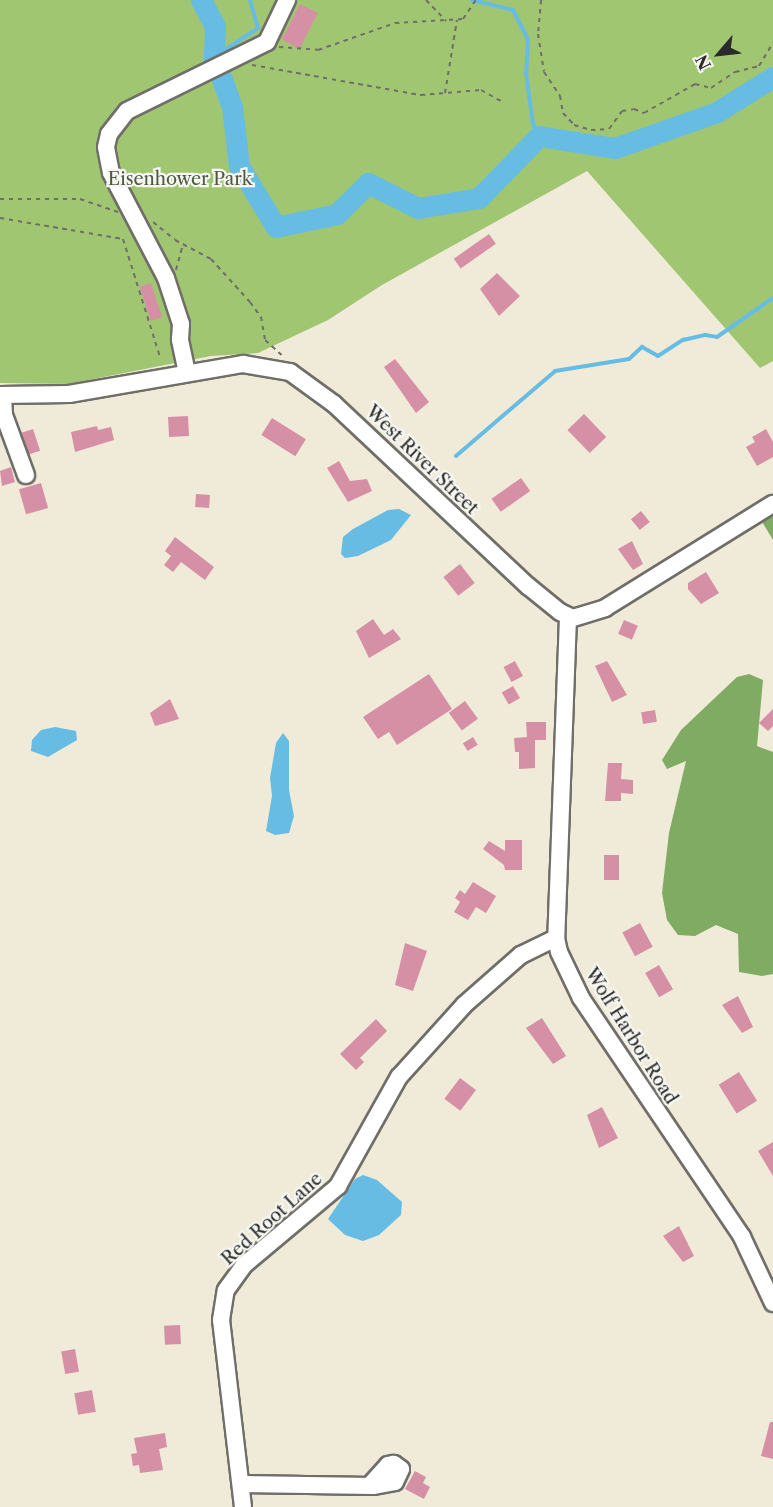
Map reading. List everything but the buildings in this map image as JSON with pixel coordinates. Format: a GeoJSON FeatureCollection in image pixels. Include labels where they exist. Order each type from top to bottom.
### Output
{"type":"FeatureCollection","features":[{"type":"Feature","properties":{"kind":"street"},"geometry":{"type":"LineString","coordinates":[[187,373],[180,339],[181,324],[166,278],[107,159],[106,147],[113,124],[127,111],[223,66],[267,42],[287,0]]}},
{"type":"Feature","properties":{"kind":"street","name":"West River Street"},"geometry":{"type":"LineString","coordinates":[[1,395],[69,394],[187,373],[254,364],[279,368],[302,378],[522,581],[568,616]]}},
{"type":"Feature","properties":{"kind":"street"},"geometry":{"type":"LineString","coordinates":[[1,395],[4,415],[26,475]]}},
{"type":"Feature","properties":{"kind":"street"},"geometry":{"type":"LineString","coordinates":[[568,616],[582,618],[599,611],[773,504]]}},
{"type":"Feature","properties":{"kind":"street","name":"Wolf Harbor Road"},"geometry":{"type":"LineString","coordinates":[[568,616],[556,938],[581,998],[742,1237],[772,1301]]}},
{"type":"Feature","properties":{"kind":"street","name":"Red Root Lane"},"geometry":{"type":"LineString","coordinates":[[243,1507],[221,1320],[226,1290],[244,1265],[338,1186],[399,1077],[464,1005],[521,955],[556,938]]}},
{"type":"Feature","properties":{"kind":"street"},"geometry":{"type":"LineString","coordinates":[[241,1484],[370,1485]]}},
{"type":"Feature","properties":{"kind":"path"},"geometry":{"type":"LineString","coordinates":[[426,0],[446,21]]}},
{"type":"Feature","properties":{"kind":"path"},"geometry":{"type":"LineString","coordinates":[[267,42],[285,49],[318,50],[395,22],[456,20],[467,16],[476,0]]}},
{"type":"Feature","properties":{"kind":"path"},"geometry":{"type":"LineString","coordinates":[[541,0],[538,34],[544,72],[560,96],[563,113],[574,124],[591,130],[609,129],[622,111],[634,109],[644,113],[695,84],[711,88],[735,72],[759,66],[773,43]]}},
{"type":"Feature","properties":{"kind":"path"},"geometry":{"type":"LineString","coordinates":[[445,93],[456,20]]}},
{"type":"Feature","properties":{"kind":"path"},"geometry":{"type":"LineString","coordinates":[[223,66],[421,95],[481,90],[502,102]]}},
{"type":"Feature","properties":{"kind":"path"},"geometry":{"type":"LineString","coordinates":[[0,199],[80,199],[115,213],[133,215],[154,223],[183,244],[212,259],[261,317],[265,340],[289,363]]}},
{"type":"Feature","properties":{"kind":"path"},"geometry":{"type":"LineString","coordinates":[[0,218],[123,240],[160,357]]}},
{"type":"Feature","properties":{"kind":"path"},"geometry":{"type":"LineString","coordinates":[[166,278],[178,269],[183,244]]}},
{"type":"Feature","properties":{"kind":"green space","name":"Eisenhower Park"},"geometry":{"type":"Polygon","coordinates":[[[0,0],[773,0],[773,361],[760,368],[587,171],[382,285],[328,320],[258,353],[211,356],[68,384],[0,383],[0,0]]]}},
{"type":"Feature","properties":{"kind":"green space"},"geometry":{"type":"Polygon","coordinates":[[[773,513],[773,540],[761,520],[773,513]]]}},
{"type":"Feature","properties":{"kind":"green space"},"geometry":{"type":"Polygon","coordinates":[[[749,674],[763,680],[757,746],[773,752],[773,974],[762,976],[739,972],[738,934],[716,925],[695,936],[678,935],[667,920],[662,893],[669,833],[686,761],[667,769],[662,760],[681,730],[737,677],[749,674]]]}},
{"type":"Feature","properties":{"kind":"water"},"geometry":{"type":"Polygon","coordinates":[[[399,509],[411,515],[391,540],[358,556],[345,558],[341,554],[343,537],[353,529],[388,510],[399,509]]]}},
{"type":"Feature","properties":{"kind":"water"},"geometry":{"type":"Polygon","coordinates":[[[55,727],[76,731],[77,740],[48,757],[31,751],[32,740],[41,730],[55,727]]]}},
{"type":"Feature","properties":{"kind":"water"},"geometry":{"type":"Polygon","coordinates":[[[283,733],[289,741],[289,790],[294,816],[289,833],[275,835],[266,831],[272,796],[270,778],[276,743],[283,733]]]}},
{"type":"Feature","properties":{"kind":"water"},"geometry":{"type":"Polygon","coordinates":[[[363,1175],[377,1180],[402,1202],[401,1215],[379,1235],[363,1241],[345,1235],[328,1219],[355,1179],[363,1175]]]}},
{"type":"Feature","properties":{"kind":"waterway"},"geometry":{"type":"LineString","coordinates":[[201,0],[215,26],[214,57],[232,107],[239,166],[276,227],[337,214],[368,183],[418,208],[479,198],[539,136],[615,148],[717,112],[773,77]]}},
{"type":"Feature","properties":{"kind":"waterway"},"geometry":{"type":"LineString","coordinates":[[214,57],[258,28],[250,0]]}},
{"type":"Feature","properties":{"kind":"waterway"},"geometry":{"type":"LineString","coordinates":[[472,0],[513,10],[528,39],[526,73],[533,124],[539,136]]}},
{"type":"Feature","properties":{"kind":"waterway"},"geometry":{"type":"LineString","coordinates":[[456,456],[555,371],[629,359],[642,347],[658,356],[683,340],[705,335],[717,337],[773,298]]}}]}
